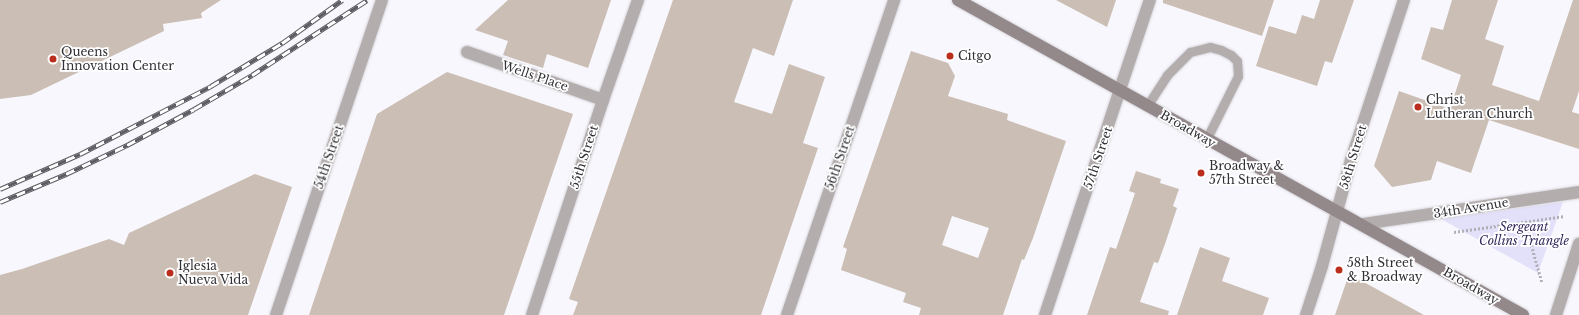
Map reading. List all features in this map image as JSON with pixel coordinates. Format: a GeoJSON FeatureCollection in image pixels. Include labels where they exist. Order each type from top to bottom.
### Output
{"type":"FeatureCollection","features":[{"type":"Feature","properties":{"kind":"main road","name":"Broadway"},"geometry":{"type":"LineString","coordinates":[[958,0],[1206,140],[1337,212],[1363,224],[1523,315]]}},
{"type":"Feature","properties":{"kind":"street","name":"54th Street"},"geometry":{"type":"LineString","coordinates":[[276,315],[382,0]]}},
{"type":"Feature","properties":{"kind":"street","name":"55th Street"},"geometry":{"type":"LineString","coordinates":[[532,315],[603,100],[638,0]]}},
{"type":"Feature","properties":{"kind":"street","name":"56th Street"},"geometry":{"type":"LineString","coordinates":[[787,315],[894,0]]}},
{"type":"Feature","properties":{"kind":"street","name":"57th Street"},"geometry":{"type":"LineString","coordinates":[[1045,315],[1150,0]]}},
{"type":"Feature","properties":{"kind":"street","name":"58th Street"},"geometry":{"type":"LineString","coordinates":[[1306,315],[1322,266],[1351,160],[1404,0]]}},
{"type":"Feature","properties":{"kind":"street","name":"Wells Place"},"geometry":{"type":"LineString","coordinates":[[467,52],[603,100]]}},
{"type":"Feature","properties":{"kind":"street","name":"34th Avenue"},"geometry":{"type":"LineString","coordinates":[[1363,224],[1579,192]]}},
{"type":"Feature","properties":{"kind":"street"},"geometry":{"type":"LineString","coordinates":[[1556,315],[1579,244]]}},
{"type":"Feature","properties":{"kind":"lane"},"geometry":{"type":"LineString","coordinates":[[1147,106],[1167,75],[1190,52],[1210,47],[1231,55],[1237,61],[1238,76],[1206,140]]}},
{"type":"Feature","properties":{"kind":"path"},"geometry":{"type":"LineString","coordinates":[[1454,232],[1565,216]]}},
{"type":"Feature","properties":{"kind":"path"},"geometry":{"type":"LineString","coordinates":[[1526,222],[1542,282]]}},
{"type":"Feature","properties":{"kind":"green space","name":"Sergeant Collins Triangle"},"geometry":{"type":"Polygon","coordinates":[[[1563,202],[1538,273],[1441,219],[1563,202]]]}},
{"type":"Feature","properties":{"kind":"building","name":"Queens Innovation Center"},"geometry":{"type":"Polygon","coordinates":[[[0,0],[221,0],[201,13],[202,18],[163,24],[164,31],[31,95],[0,99],[0,0]]]}},
{"type":"Feature","properties":{"kind":"building"},"geometry":{"type":"Polygon","coordinates":[[[508,0],[611,0],[588,68],[547,54],[543,68],[503,55],[508,41],[475,30],[508,0]]]}},
{"type":"Feature","properties":{"kind":"building"},"geometry":{"type":"Polygon","coordinates":[[[673,0],[793,0],[774,56],[753,48],[734,102],[772,114],[789,64],[825,77],[803,143],[818,148],[761,315],[573,315],[578,302],[569,299],[673,0]]]}},
{"type":"Feature","properties":{"kind":"building"},"geometry":{"type":"Polygon","coordinates":[[[1056,0],[1116,0],[1107,27],[1056,0]]]}},
{"type":"Feature","properties":{"kind":"building"},"geometry":{"type":"Polygon","coordinates":[[[1163,0],[1274,0],[1262,36],[1163,3],[1163,0]]]}},
{"type":"Feature","properties":{"kind":"building"},"geometry":{"type":"Polygon","coordinates":[[[1320,0],[1354,0],[1332,63],[1325,61],[1317,86],[1256,66],[1269,26],[1296,34],[1302,15],[1314,19],[1320,0]]]}},
{"type":"Feature","properties":{"kind":"building"},"geometry":{"type":"Polygon","coordinates":[[[1452,0],[1498,0],[1485,39],[1504,46],[1492,85],[1539,101],[1573,0],[1579,0],[1579,91],[1572,112],[1579,114],[1579,149],[1489,120],[1471,173],[1437,161],[1431,180],[1392,187],[1374,166],[1399,91],[1450,109],[1461,75],[1421,59],[1431,27],[1443,30],[1452,0]]]}},
{"type":"Feature","properties":{"kind":"building"},"geometry":{"type":"Polygon","coordinates":[[[911,51],[948,63],[955,76],[948,96],[1008,114],[1007,120],[1066,141],[1033,238],[1024,260],[1022,259],[1003,315],[919,315],[921,308],[903,302],[906,293],[841,270],[847,249],[843,247],[911,51]],[[952,216],[942,245],[978,258],[989,228],[952,216]]]}},
{"type":"Feature","properties":{"kind":"building"},"geometry":{"type":"Polygon","coordinates":[[[447,72],[573,114],[504,315],[309,315],[377,114],[447,72]]]}},
{"type":"Feature","properties":{"kind":"building"},"geometry":{"type":"Polygon","coordinates":[[[1136,171],[1161,179],[1160,183],[1179,189],[1173,206],[1177,208],[1165,244],[1158,263],[1154,262],[1140,302],[1169,311],[1168,315],[1087,315],[1110,247],[1116,249],[1129,211],[1135,193],[1129,191],[1136,171]]]}},
{"type":"Feature","properties":{"kind":"building"},"geometry":{"type":"Polygon","coordinates":[[[255,174],[292,187],[248,315],[0,315],[0,275],[22,269],[109,239],[124,245],[129,233],[255,174]]]}},
{"type":"Feature","properties":{"kind":"building"},"geometry":{"type":"Polygon","coordinates":[[[1200,247],[1230,258],[1222,281],[1269,298],[1263,315],[1177,315],[1200,247]]]}},
{"type":"Feature","properties":{"kind":"building"},"geometry":{"type":"Polygon","coordinates":[[[1349,274],[1424,315],[1335,315],[1349,274]]]}},
{"type":"Feature","properties":{"kind":"railway"},"geometry":{"type":"LineString","coordinates":[[0,189],[80,154],[211,86],[282,43],[342,0]]}},
{"type":"Feature","properties":{"kind":"railway"},"geometry":{"type":"LineString","coordinates":[[0,202],[66,174],[127,145],[194,109],[252,75],[367,0]]}},
{"type":"Feature","properties":{"kind":"place","name":"Citgo"},"geometry":{"type":"Point","coordinates":[950,56]}},
{"type":"Feature","properties":{"kind":"place","name":"Queens Innovation Center"},"geometry":{"type":"Point","coordinates":[53,59]}},
{"type":"Feature","properties":{"kind":"place","name":"Christ Lutheran Church"},"geometry":{"type":"Point","coordinates":[1418,107]}},
{"type":"Feature","properties":{"kind":"place","name":"Broadway & 57th Street"},"geometry":{"type":"Point","coordinates":[1201,173]}},
{"type":"Feature","properties":{"kind":"place","name":"58th Street & Broadway"},"geometry":{"type":"Point","coordinates":[1339,270]}},
{"type":"Feature","properties":{"kind":"place","name":"Iglesia Nueva Vida"},"geometry":{"type":"Point","coordinates":[170,273]}}]}
